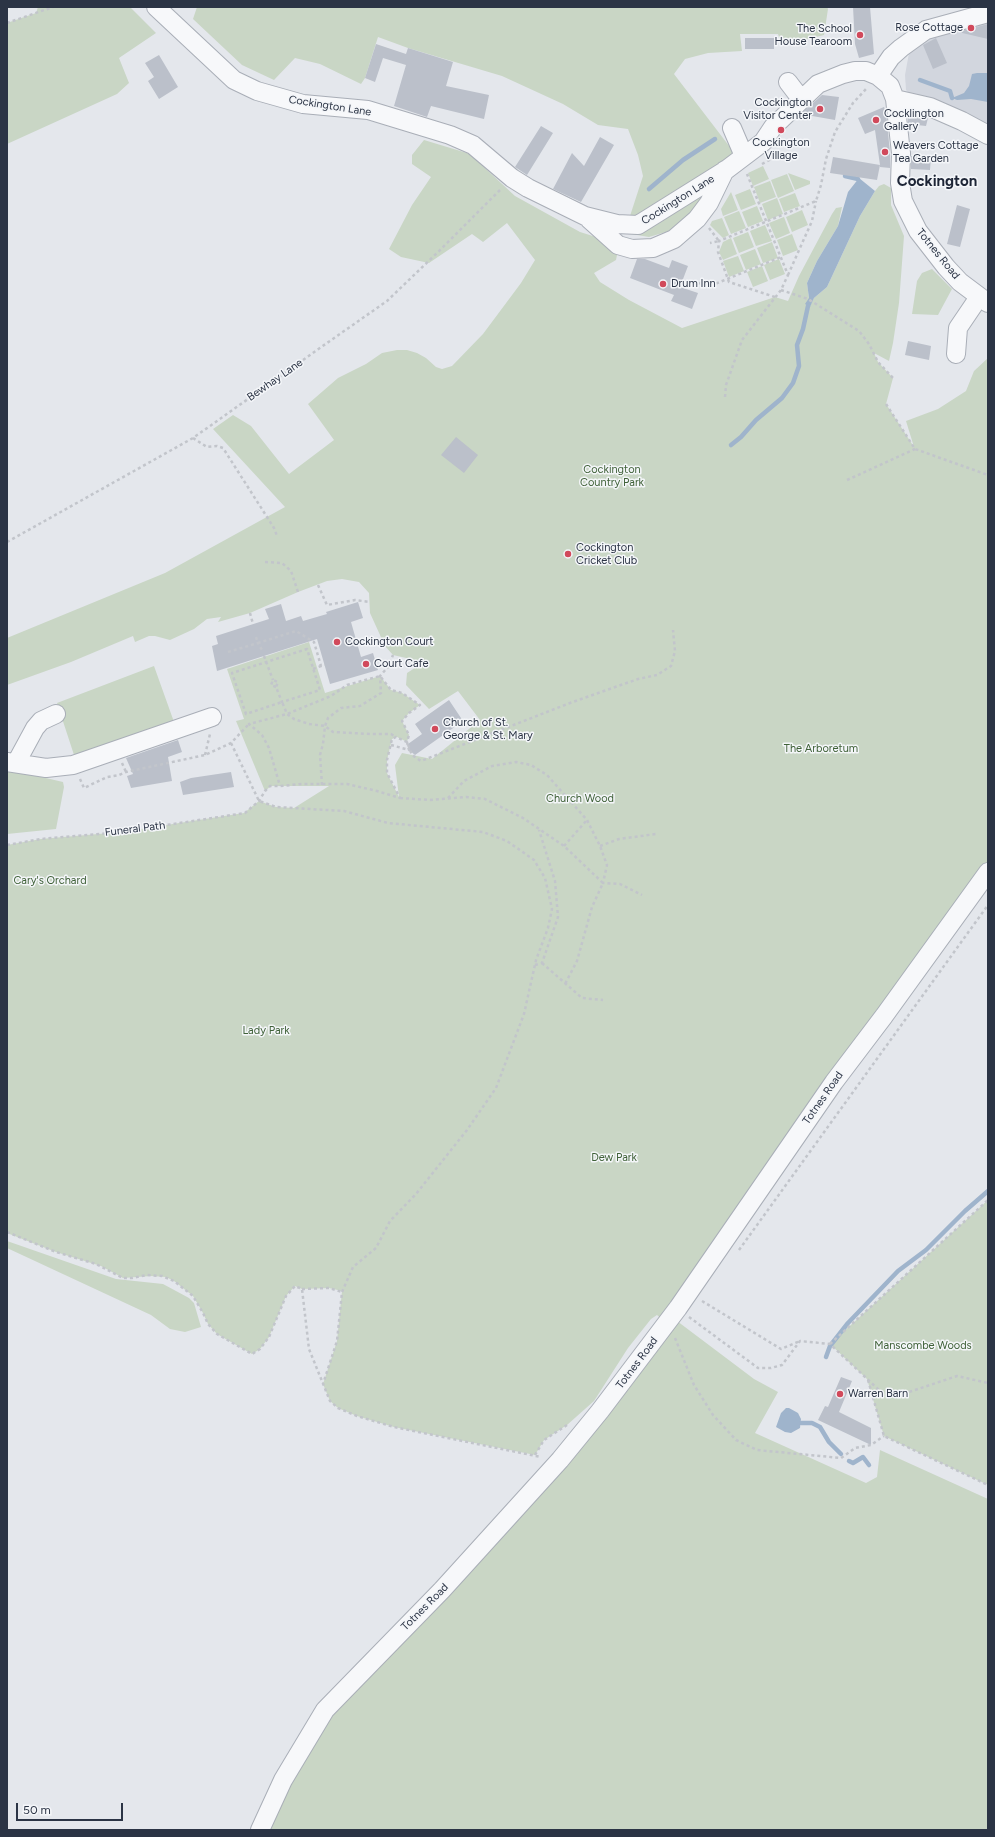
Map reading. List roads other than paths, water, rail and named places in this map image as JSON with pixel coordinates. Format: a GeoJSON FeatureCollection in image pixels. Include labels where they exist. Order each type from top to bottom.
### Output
{"type":"FeatureCollection","features":[{"type":"Feature","properties":{"kind":"street","name":"Cockington Lane"},"geometry":{"type":"LineString","coordinates":[[156,7],[234,80],[256,91],[303,104],[368,110],[450,134],[473,145],[512,178],[528,188],[585,216],[617,224],[638,225],[726,170],[749,164],[773,127],[818,84],[855,71],[866,72],[878,76]]}},
{"type":"Feature","properties":{"kind":"street"},"geometry":{"type":"LineString","coordinates":[[983,11],[926,30],[891,57],[878,76],[890,86],[895,99],[930,107],[962,121],[988,135]]}},
{"type":"Feature","properties":{"kind":"street"},"geometry":{"type":"LineString","coordinates":[[788,82],[801,99]]}},
{"type":"Feature","properties":{"kind":"street","name":"Totnes Road"},"geometry":{"type":"LineString","coordinates":[[895,99],[901,153],[900,183],[903,201],[918,231],[927,243],[960,282],[983,300]]}},
{"type":"Feature","properties":{"kind":"street"},"geometry":{"type":"LineString","coordinates":[[732,128],[749,164]]}},
{"type":"Feature","properties":{"kind":"street"},"geometry":{"type":"LineString","coordinates":[[585,216],[618,245],[632,248],[653,248],[674,239],[697,219],[709,203],[726,170]]}},
{"type":"Feature","properties":{"kind":"street"},"geometry":{"type":"LineString","coordinates":[[956,354],[958,328],[983,300]]}},
{"type":"Feature","properties":{"kind":"street"},"geometry":{"type":"LineString","coordinates":[[56,714],[42,721],[35,728],[12,762],[46,768],[72,765],[212,717]]}},
{"type":"Feature","properties":{"kind":"street","name":"Totnes Road"},"geometry":{"type":"LineString","coordinates":[[260,1830],[283,1780],[325,1710],[442,1590],[560,1460],[600,1411],[678,1308],[834,1082],[884,1016],[988,872]]}},
{"type":"Feature","properties":{"kind":"water"},"geometry":{"type":"Polygon","coordinates":[[[988,73],[988,102],[971,99],[957,100],[952,98],[964,93],[969,86],[972,74],[988,73]]]}},
{"type":"Feature","properties":{"kind":"water"},"geometry":{"type":"Polygon","coordinates":[[[859,178],[875,191],[860,216],[827,287],[814,298],[810,307],[805,304],[809,298],[807,283],[817,261],[838,226],[848,192],[859,178]]]}},
{"type":"Feature","properties":{"kind":"water"},"geometry":{"type":"Polygon","coordinates":[[[786,1408],[798,1413],[801,1419],[800,1428],[791,1433],[785,1432],[776,1427],[781,1413],[786,1408]]]}},
{"type":"Feature","properties":{"kind":"waterway"},"geometry":{"type":"LineString","coordinates":[[920,80],[950,91],[952,98]]}},
{"type":"Feature","properties":{"kind":"waterway"},"geometry":{"type":"LineString","coordinates":[[649,189],[683,160],[715,139]]}},
{"type":"Feature","properties":{"kind":"waterway"},"geometry":{"type":"LineString","coordinates":[[845,176],[858,179]]}},
{"type":"Feature","properties":{"kind":"waterway"},"geometry":{"type":"LineString","coordinates":[[731,445],[741,437],[756,420],[782,398],[793,383],[799,366],[797,345],[803,329],[808,306]]}},
{"type":"Feature","properties":{"kind":"waterway"},"geometry":{"type":"LineString","coordinates":[[826,1357],[830,1346],[848,1323],[898,1271],[926,1250],[965,1211],[988,1191]]}},
{"type":"Feature","properties":{"kind":"waterway"},"geometry":{"type":"LineString","coordinates":[[801,1423],[812,1423],[820,1427],[829,1442],[841,1454]]}},
{"type":"Feature","properties":{"kind":"waterway"},"geometry":{"type":"LineString","coordinates":[[849,1461],[853,1463],[863,1457],[869,1465]]}},
{"type":"Feature","properties":{"kind":"place","name":"Rose Cottage"},"geometry":{"type":"Point","coordinates":[971,28]}},
{"type":"Feature","properties":{"kind":"place","name":"The School House Tearoom"},"geometry":{"type":"Point","coordinates":[860,35]}},
{"type":"Feature","properties":{"kind":"place","name":"Cockington Visitor Center"},"geometry":{"type":"Point","coordinates":[820,109]}},
{"type":"Feature","properties":{"kind":"place","name":"Cocklington Gallery"},"geometry":{"type":"Point","coordinates":[876,120]}},
{"type":"Feature","properties":{"kind":"place","name":"Cockington Village"},"geometry":{"type":"Point","coordinates":[781,130]}},
{"type":"Feature","properties":{"kind":"place","name":"Weavers Cottage Tea Garden"},"geometry":{"type":"Point","coordinates":[885,152]}},
{"type":"Feature","properties":{"kind":"place","name":"Drum Inn"},"geometry":{"type":"Point","coordinates":[663,284]}},
{"type":"Feature","properties":{"kind":"place","name":"Cockington Cricket Club"},"geometry":{"type":"Point","coordinates":[568,554]}},
{"type":"Feature","properties":{"kind":"place","name":"Cockington Court"},"geometry":{"type":"Point","coordinates":[337,642]}},
{"type":"Feature","properties":{"kind":"place","name":"Court Cafe"},"geometry":{"type":"Point","coordinates":[366,664]}},
{"type":"Feature","properties":{"kind":"place","name":"Church of St. George & St. Mary"},"geometry":{"type":"Point","coordinates":[435,729]}},
{"type":"Feature","properties":{"kind":"place","name":"Warren Barn"},"geometry":{"type":"Point","coordinates":[840,1394]}},
{"type":"Feature","properties":{"kind":"district","name":"Cockington"},"geometry":{"type":"Point","coordinates":[937,182]}},
{"type":"Feature","properties":{"kind":"park label","name":"Cockington Country Park"},"geometry":{"type":"Point","coordinates":[612,476]}},
{"type":"Feature","properties":{"kind":"park label","name":"The Arboretum"},"geometry":{"type":"Point","coordinates":[821,749]}},
{"type":"Feature","properties":{"kind":"park label","name":"Church Wood"},"geometry":{"type":"Point","coordinates":[580,799]}},
{"type":"Feature","properties":{"kind":"park label","name":"Cary's Orchard"},"geometry":{"type":"Point","coordinates":[50,881]}},
{"type":"Feature","properties":{"kind":"park label","name":"Lady Park"},"geometry":{"type":"Point","coordinates":[266,1031]}},
{"type":"Feature","properties":{"kind":"park label","name":"Dew Park"},"geometry":{"type":"Point","coordinates":[614,1158]}},
{"type":"Feature","properties":{"kind":"park label","name":"Manscombe Woods"},"geometry":{"type":"Point","coordinates":[923,1346]}}]}
